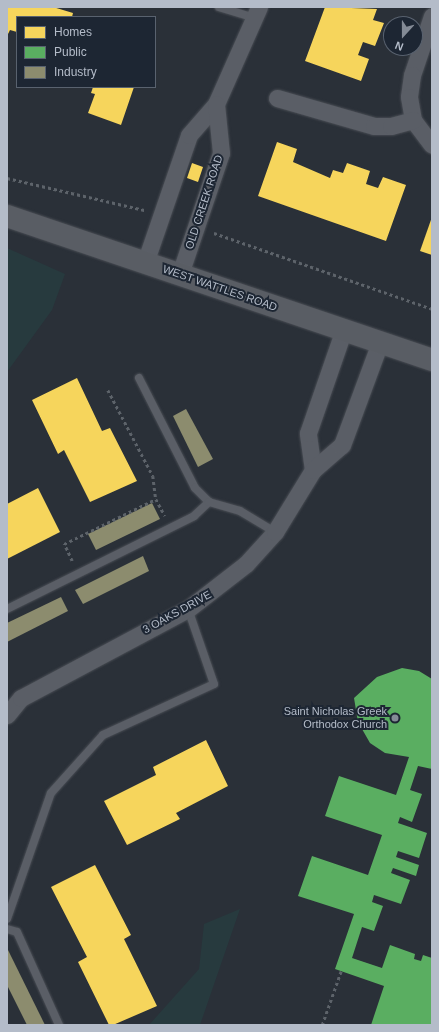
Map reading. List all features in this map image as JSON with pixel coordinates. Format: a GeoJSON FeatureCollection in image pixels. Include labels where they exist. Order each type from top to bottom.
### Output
{"type":"FeatureCollection","features":[{"type":"Feature","properties":{"kind":"street","name":"OLD CREEK ROAD"},"geometry":{"type":"LineString","coordinates":[[145,263],[189,135],[216,104],[256,12]]}},
{"type":"Feature","properties":{"kind":"street"},"geometry":{"type":"LineString","coordinates":[[432,16],[409,86],[413,120],[432,144]]}},
{"type":"Feature","properties":{"kind":"street"},"geometry":{"type":"LineString","coordinates":[[277,98],[374,126],[392,126],[413,120]]}},
{"type":"Feature","properties":{"kind":"street","name":"OLD CREEK ROAD"},"geometry":{"type":"LineString","coordinates":[[180,274],[221,153],[216,104]]}},
{"type":"Feature","properties":{"kind":"street","name":"WEST WATTLES ROAD"},"geometry":{"type":"LineString","coordinates":[[7,216],[432,360]]}},
{"type":"Feature","properties":{"kind":"street"},"geometry":{"type":"LineString","coordinates":[[313,470],[308,433],[344,329]]}},
{"type":"Feature","properties":{"kind":"street","name":"3 OAKS DRIVE"},"geometry":{"type":"LineString","coordinates":[[7,716],[21,698],[39,687],[188,609],[223,585],[275,532],[313,470],[342,445],[380,342]]}},
{"type":"Feature","properties":{"kind":"lane"},"geometry":{"type":"LineString","coordinates":[[219,7],[256,12]]}},
{"type":"Feature","properties":{"kind":"lane"},"geometry":{"type":"LineString","coordinates":[[139,378],[195,488],[209,502],[240,511],[275,532]]}},
{"type":"Feature","properties":{"kind":"lane"},"geometry":{"type":"LineString","coordinates":[[7,609],[194,516],[209,502]]}},
{"type":"Feature","properties":{"kind":"lane"},"geometry":{"type":"LineString","coordinates":[[7,919],[51,793],[103,735],[214,684],[188,609]]}},
{"type":"Feature","properties":{"kind":"lane"},"geometry":{"type":"LineString","coordinates":[[7,929],[17,932],[59,1025]]}},
{"type":"Feature","properties":{"kind":"path"},"geometry":{"type":"LineString","coordinates":[[7,178],[150,212]]}},
{"type":"Feature","properties":{"kind":"path"},"geometry":{"type":"LineString","coordinates":[[207,230],[432,309]]}},
{"type":"Feature","properties":{"kind":"path"},"geometry":{"type":"LineString","coordinates":[[108,390],[153,476],[156,499],[166,518]]}},
{"type":"Feature","properties":{"kind":"path"},"geometry":{"type":"LineString","coordinates":[[66,566],[72,563],[64,544],[156,499]]}},
{"type":"Feature","properties":{"kind":"path"},"geometry":{"type":"LineString","coordinates":[[322,1025],[340,971]]}},
{"type":"Feature","properties":{"kind":"green space"},"geometry":{"type":"Polygon","coordinates":[[[7,248],[65,274],[52,310],[7,372],[7,248]]]}},
{"type":"Feature","properties":{"kind":"green space"},"geometry":{"type":"Polygon","coordinates":[[[240,909],[200,1025],[149,1025],[199,969],[204,924],[240,909]]]}},
{"type":"Feature","properties":{"kind":"building: Homes"},"geometry":{"type":"Polygon","coordinates":[[[7,7],[53,7],[73,13],[72,16],[16,16],[16,32],[10,30],[7,36],[7,7]]]}},
{"type":"Feature","properties":{"kind":"building: Homes"},"geometry":{"type":"Polygon","coordinates":[[[325,7],[377,9],[373,20],[383,23],[383,26],[375,46],[363,42],[358,55],[369,59],[361,81],[305,61],[325,7]]]}},
{"type":"Feature","properties":{"kind":"building: Homes"},"geometry":{"type":"Polygon","coordinates":[[[93,88],[134,88],[121,125],[88,113],[95,94],[91,93],[93,88]]]}},
{"type":"Feature","properties":{"kind":"building: Homes"},"geometry":{"type":"Polygon","coordinates":[[[277,142],[297,149],[293,162],[330,178],[333,170],[343,173],[347,163],[370,171],[366,184],[378,188],[383,177],[406,185],[386,241],[258,196],[277,142]]]}},
{"type":"Feature","properties":{"kind":"building: Homes"},"geometry":{"type":"Polygon","coordinates":[[[192,163],[203,167],[198,182],[187,178],[192,163]]]}},
{"type":"Feature","properties":{"kind":"building: Homes"},"geometry":{"type":"Polygon","coordinates":[[[432,217],[432,255],[420,251],[432,217]]]}},
{"type":"Feature","properties":{"kind":"building: Homes"},"geometry":{"type":"Polygon","coordinates":[[[77,378],[102,431],[110,428],[137,481],[90,502],[64,450],[58,454],[32,400],[77,378]]]}},
{"type":"Feature","properties":{"kind":"building: Homes"},"geometry":{"type":"Polygon","coordinates":[[[38,488],[60,532],[7,559],[7,504],[38,488]]]}},
{"type":"Feature","properties":{"kind":"building: Homes"},"geometry":{"type":"Polygon","coordinates":[[[206,740],[228,786],[176,813],[180,819],[127,845],[104,801],[156,775],[153,767],[206,740]]]}},
{"type":"Feature","properties":{"kind":"building: Homes"},"geometry":{"type":"Polygon","coordinates":[[[95,865],[131,935],[124,939],[157,1006],[113,1025],[109,1025],[78,962],[87,957],[51,887],[95,865]]]}},
{"type":"Feature","properties":{"kind":"building: Public"},"geometry":{"type":"Polygon","coordinates":[[[402,668],[419,671],[432,679],[432,769],[418,766],[410,790],[422,794],[412,822],[400,817],[398,823],[427,833],[419,858],[398,851],[396,857],[419,865],[416,876],[393,868],[391,873],[410,880],[401,904],[374,895],[372,902],[383,906],[374,931],[362,927],[352,958],[382,968],[390,945],[415,954],[414,959],[421,961],[423,955],[432,958],[432,1025],[371,1025],[384,986],[335,969],[354,914],[298,896],[312,856],[368,875],[382,835],[325,816],[339,776],[396,795],[409,757],[385,753],[370,743],[358,722],[354,698],[377,677],[402,668]]]}},
{"type":"Feature","properties":{"kind":"building: Industry"},"geometry":{"type":"Polygon","coordinates":[[[186,409],[213,459],[198,467],[173,416],[186,409]]]}},
{"type":"Feature","properties":{"kind":"building: Industry"},"geometry":{"type":"Polygon","coordinates":[[[152,503],[160,519],[96,550],[88,534],[152,503]]]}},
{"type":"Feature","properties":{"kind":"building: Industry"},"geometry":{"type":"Polygon","coordinates":[[[143,556],[149,571],[83,604],[75,590],[143,556]]]}},
{"type":"Feature","properties":{"kind":"building: Industry"},"geometry":{"type":"Polygon","coordinates":[[[61,597],[68,611],[7,642],[7,623],[61,597]]]}},
{"type":"Feature","properties":{"kind":"building: Industry"},"geometry":{"type":"Polygon","coordinates":[[[8,950],[45,1025],[27,1025],[7,985],[8,950]]]}},
{"type":"Feature","properties":{"kind":"place","name":"Saint Nicholas Greek Orthodox Church"},"geometry":{"type":"Point","coordinates":[395,718]}}]}
